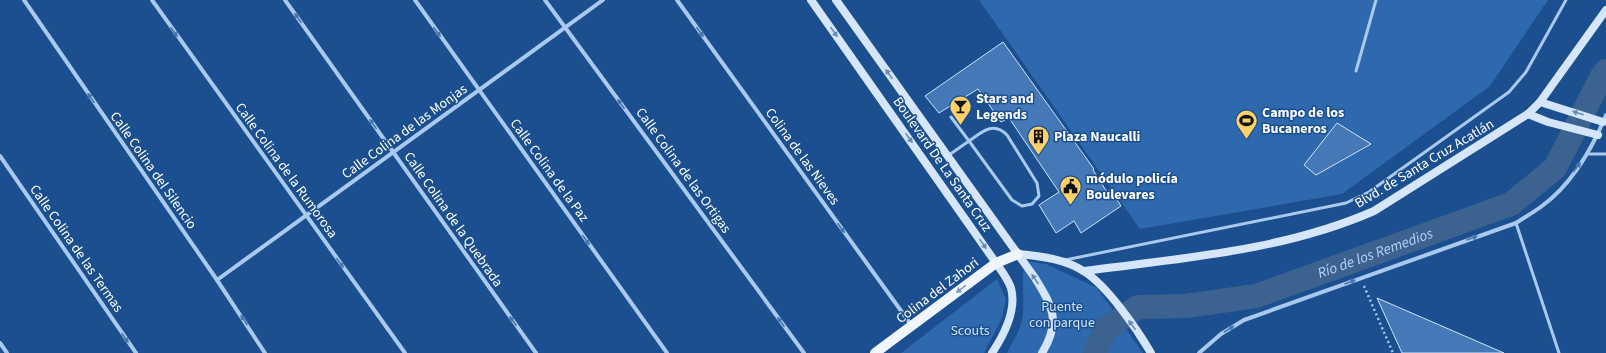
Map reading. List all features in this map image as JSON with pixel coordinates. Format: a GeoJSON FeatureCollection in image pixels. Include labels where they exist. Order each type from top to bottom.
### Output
{"type":"FeatureCollection","features":[{"type":"Feature","properties":{"kind":"main road","name":"Boulevard De La Santa Cruz"},"geometry":{"type":"LineString","coordinates":[[811,0],[996,263],[1010,287],[1012,301],[1010,318],[1000,341],[992,353]]}},
{"type":"Feature","properties":{"kind":"main road","name":"Boulevard De La Santa Cruz"},"geometry":{"type":"LineString","coordinates":[[836,0],[1035,278],[1051,306],[1053,322],[1052,333],[1042,353]]}},
{"type":"Feature","properties":{"kind":"main road","name":"Blvd. de Santa Cruz Acatlán"},"geometry":{"type":"LineString","coordinates":[[1084,271],[1259,246],[1347,223],[1374,212],[1528,114],[1540,102],[1606,10]]}},
{"type":"Feature","properties":{"kind":"main road"},"geometry":{"type":"LineString","coordinates":[[1540,102],[1602,119]]}},
{"type":"Feature","properties":{"kind":"main road"},"geometry":{"type":"LineString","coordinates":[[1528,114],[1548,122],[1598,135]]}},
{"type":"Feature","properties":{"kind":"main road","name":"Colina del Zahori"},"geometry":{"type":"LineString","coordinates":[[875,353],[996,263],[1018,254]]}},
{"type":"Feature","properties":{"kind":"main road"},"geometry":{"type":"LineString","coordinates":[[1018,254],[1039,256],[1061,261],[1084,271],[1098,281],[1151,353]]}},
{"type":"Feature","properties":{"kind":"street","name":"Calle Colina del Silencio"},"geometry":{"type":"LineString","coordinates":[[24,0],[217,280],[265,353]]}},
{"type":"Feature","properties":{"kind":"street","name":"Calle Colina de la Rumorosa"},"geometry":{"type":"LineString","coordinates":[[152,0],[404,353]]}},
{"type":"Feature","properties":{"kind":"street","name":"Calle Colina de la Quebrada"},"geometry":{"type":"LineString","coordinates":[[285,0],[536,353]]}},
{"type":"Feature","properties":{"kind":"street","name":"Calle Colina de la Paz"},"geometry":{"type":"LineString","coordinates":[[415,0],[667,353]]}},
{"type":"Feature","properties":{"kind":"street","name":"Calle Colina de las Ortigas"},"geometry":{"type":"LineString","coordinates":[[546,0],[804,353]]}},
{"type":"Feature","properties":{"kind":"street","name":"Calle Colina de las Monjas"},"geometry":{"type":"LineString","coordinates":[[217,280],[603,0]]}},
{"type":"Feature","properties":{"kind":"street","name":"Colina de las Nieves"},"geometry":{"type":"LineString","coordinates":[[677,0],[912,326]]}},
{"type":"Feature","properties":{"kind":"street"},"geometry":{"type":"LineString","coordinates":[[1198,353],[1221,334],[1244,320],[1516,222],[1543,205],[1563,186],[1587,154],[1598,135],[1602,119]]}},
{"type":"Feature","properties":{"kind":"street","name":"Calle Colina de las Termas"},"geometry":{"type":"LineString","coordinates":[[0,156],[136,353]]}},
{"type":"Feature","properties":{"kind":"street"},"geometry":{"type":"LineString","coordinates":[[0,343],[7,353]]}},
{"type":"Feature","properties":{"kind":"lane"},"geometry":{"type":"LineString","coordinates":[[1356,71],[1376,0]]}},
{"type":"Feature","properties":{"kind":"lane"},"geometry":{"type":"LineString","coordinates":[[1061,261],[1346,203],[1369,192],[1509,92],[1526,72],[1566,0]]}},
{"type":"Feature","properties":{"kind":"lane"},"geometry":{"type":"LineString","coordinates":[[947,156],[969,141],[987,130],[993,127],[1001,129],[1007,135],[1037,183],[1039,196],[1032,204],[1022,206],[1012,200],[969,141],[951,117]]}},
{"type":"Feature","properties":{"kind":"lane"},"geometry":{"type":"LineString","coordinates":[[1587,154],[1606,154]]}},
{"type":"Feature","properties":{"kind":"lane"},"geometry":{"type":"LineString","coordinates":[[1516,222],[1559,353]]}},
{"type":"Feature","properties":{"kind":"path"},"geometry":{"type":"LineString","coordinates":[[1360,278],[1392,352]]}},
{"type":"Feature","properties":{"kind":"green space","name":"Campo de los Bucaneros"},"geometry":{"type":"Polygon","coordinates":[[[979,0],[1548,0],[1490,86],[1342,194],[1140,229],[979,0]]]}},
{"type":"Feature","properties":{"kind":"green space","name":"Puente con parque"},"geometry":{"type":"Polygon","coordinates":[[[1025,261],[1046,264],[1097,288],[1143,353],[1007,353],[1023,317],[1023,280],[1025,261]]]}},
{"type":"Feature","properties":{"kind":"green space","name":"Scouts"},"geometry":{"type":"Polygon","coordinates":[[[997,279],[1006,299],[1002,318],[984,353],[901,353],[997,279]]]}},
{"type":"Feature","properties":{"kind":"building"},"geometry":{"type":"Polygon","coordinates":[[[1003,42],[1094,169],[1093,170],[1107,192],[1111,190],[1121,206],[1081,233],[1074,221],[1056,233],[1039,205],[1059,192],[1009,118],[1001,122],[978,89],[939,113],[925,96],[1003,42]]]}},
{"type":"Feature","properties":{"kind":"building"},"geometry":{"type":"Polygon","coordinates":[[[1337,123],[1371,144],[1316,175],[1304,165],[1337,123]]]}},
{"type":"Feature","properties":{"kind":"building"},"geometry":{"type":"Polygon","coordinates":[[[1377,298],[1504,353],[1402,353],[1377,298]]]}},
{"type":"Feature","properties":{"kind":"waterway","name":"Río de los Remedios"},"geometry":{"type":"LineString","coordinates":[[1094,353],[1106,329],[1138,307],[1186,306],[1256,296],[1511,204],[1555,168],[1602,76],[1606,71]]}},
{"type":"Feature","properties":{"kind":"place","name":"Stars and Legends"},"geometry":{"type":"Point","coordinates":[960,126]}},
{"type":"Feature","properties":{"kind":"place","name":"Campo de los Bucaneros"},"geometry":{"type":"Point","coordinates":[1247,140]}},
{"type":"Feature","properties":{"kind":"place","name":"Plaza Naucalli"},"geometry":{"type":"Point","coordinates":[1038,156]}},
{"type":"Feature","properties":{"kind":"place","name":"módulo policía Boulevares"},"geometry":{"type":"Point","coordinates":[1070,206]}}]}
